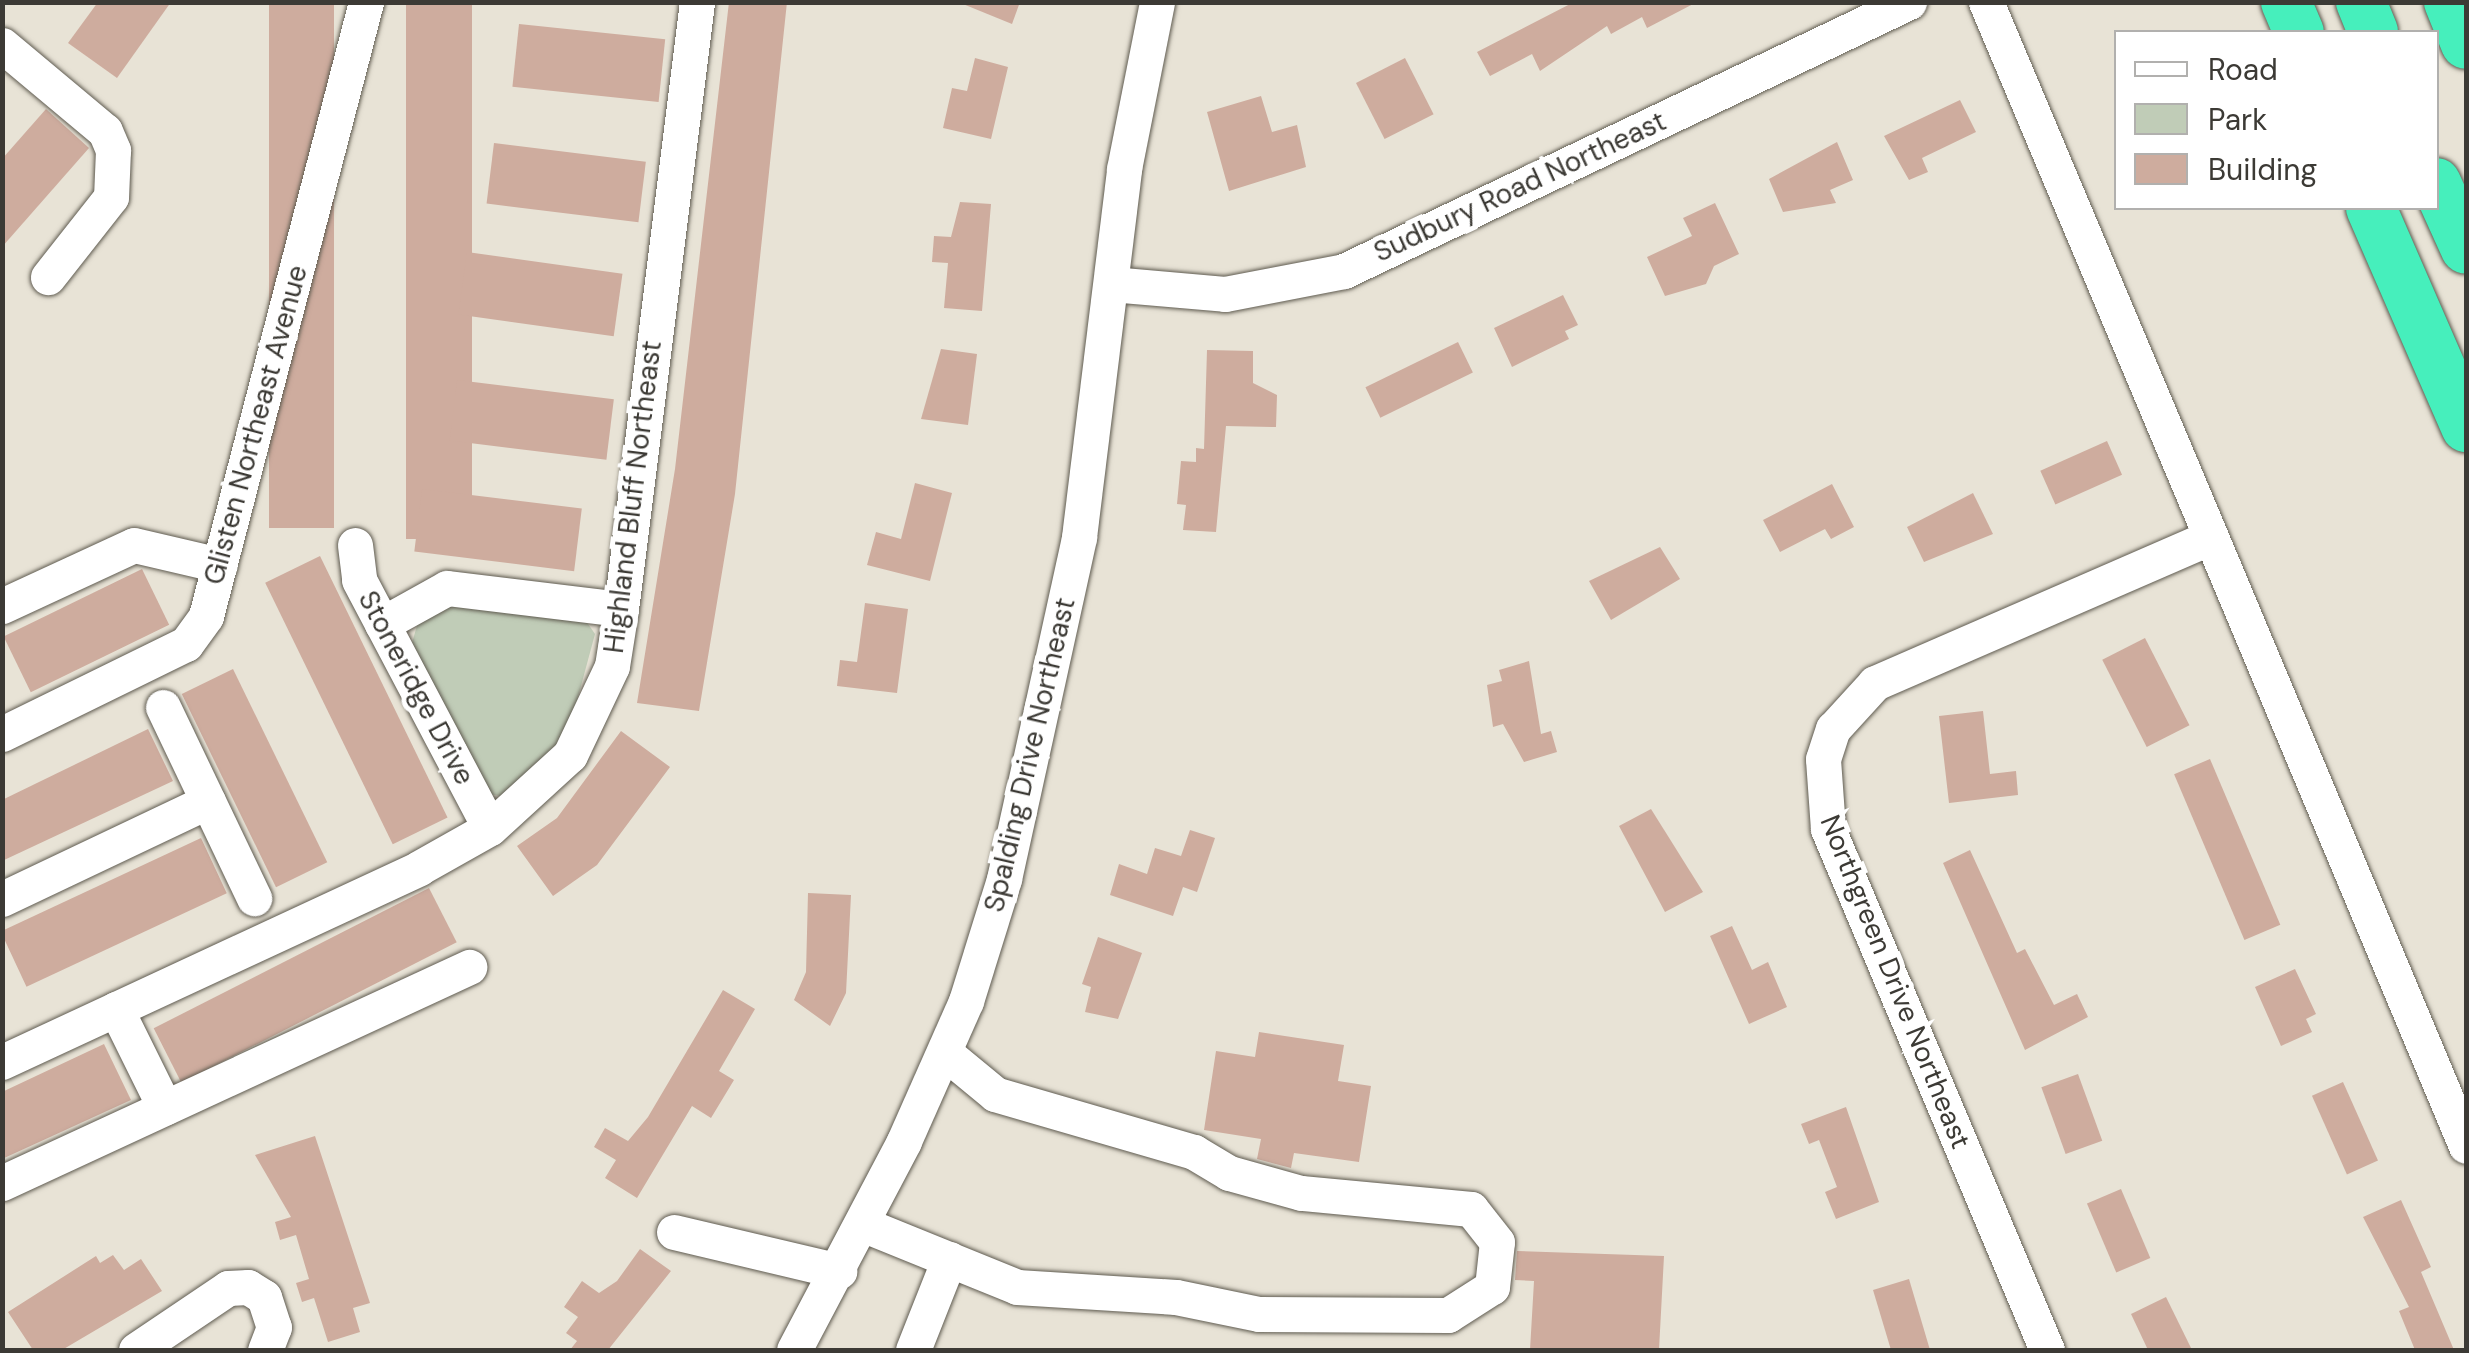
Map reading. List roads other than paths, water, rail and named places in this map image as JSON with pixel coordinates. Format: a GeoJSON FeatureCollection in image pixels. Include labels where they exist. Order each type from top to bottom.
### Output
{"type":"FeatureCollection","features":[{"type":"Feature","properties":{"kind":"highway"},"geometry":{"type":"LineString","coordinates":[[2286,2],[2297,30]]}},
{"type":"Feature","properties":{"kind":"highway"},"geometry":{"type":"LineString","coordinates":[[2361,2],[2372,30]]}},
{"type":"Feature","properties":{"kind":"highway"},"geometry":{"type":"LineString","coordinates":[[2449,2],[2466,44]]}},
{"type":"Feature","properties":{"kind":"highway"},"geometry":{"type":"LineString","coordinates":[[2439,189],[2466,248]]}},
{"type":"Feature","properties":{"kind":"highway"},"geometry":{"type":"LineString","coordinates":[[2371,210],[2466,427]]}},
{"type":"Feature","properties":{"kind":"street","name":"Glisten Northeast Avenue"},"geometry":{"type":"LineString","coordinates":[[2,734],[186,644],[206,616],[366,2]]}},
{"type":"Feature","properties":{"kind":"street","name":"Highland Bluff Northeast"},"geometry":{"type":"LineString","coordinates":[[2,1062],[490,828],[570,755],[612,666],[622,608],[697,2]]}},
{"type":"Feature","properties":{"kind":"street","name":"Spalding Drive Northeast"},"geometry":{"type":"LineString","coordinates":[[794,1350],[839,1271],[944,1052],[1004,879],[1054,682],[1111,284],[1157,2]]}},
{"type":"Feature","properties":{"kind":"street","name":"Sudbury Road Northeast"},"geometry":{"type":"LineString","coordinates":[[1111,284],[1225,294],[1344,271],[1909,2]]}},
{"type":"Feature","properties":{"kind":"street"},"geometry":{"type":"LineString","coordinates":[[1986,2],[2466,1146]]}},
{"type":"Feature","properties":{"kind":"street"},"geometry":{"type":"LineString","coordinates":[[2,45],[106,131],[112,150],[111,197],[48,277]]}},
{"type":"Feature","properties":{"kind":"street","name":"Northgreen Drive Northeast"},"geometry":{"type":"LineString","coordinates":[[2047,1350],[1828,828],[1822,759],[1833,729],[1875,682],[2211,537]]}},
{"type":"Feature","properties":{"kind":"street"},"geometry":{"type":"LineString","coordinates":[[2,606],[134,545],[220,565]]}},
{"type":"Feature","properties":{"kind":"street","name":"Stoneridge Drive"},"geometry":{"type":"LineString","coordinates":[[355,545],[359,580],[490,828]]}},
{"type":"Feature","properties":{"kind":"street"},"geometry":{"type":"LineString","coordinates":[[382,624],[447,588],[622,608]]}},
{"type":"Feature","properties":{"kind":"street"},"geometry":{"type":"LineString","coordinates":[[162,706],[254,898]]}},
{"type":"Feature","properties":{"kind":"street"},"geometry":{"type":"LineString","coordinates":[[2,898],[208,801]]}},
{"type":"Feature","properties":{"kind":"street"},"geometry":{"type":"LineString","coordinates":[[2,1183],[469,967]]}},
{"type":"Feature","properties":{"kind":"street"},"geometry":{"type":"LineString","coordinates":[[116,1009],[166,1108]]}},
{"type":"Feature","properties":{"kind":"street"},"geometry":{"type":"LineString","coordinates":[[862,1224],[1017,1287],[1337,1320],[1448,1315],[1492,1288],[1496,1242],[1470,1209],[1332,1196],[1229,1173],[1194,1152],[995,1094],[944,1052]]}},
{"type":"Feature","properties":{"kind":"street"},"geometry":{"type":"LineString","coordinates":[[674,1232],[839,1271]]}},
{"type":"Feature","properties":{"kind":"street"},"geometry":{"type":"LineString","coordinates":[[913,1350],[949,1260]]}},
{"type":"Feature","properties":{"kind":"street"},"geometry":{"type":"LineString","coordinates":[[136,1350],[228,1288],[248,1287],[264,1297],[274,1327],[265,1350]]}}]}
